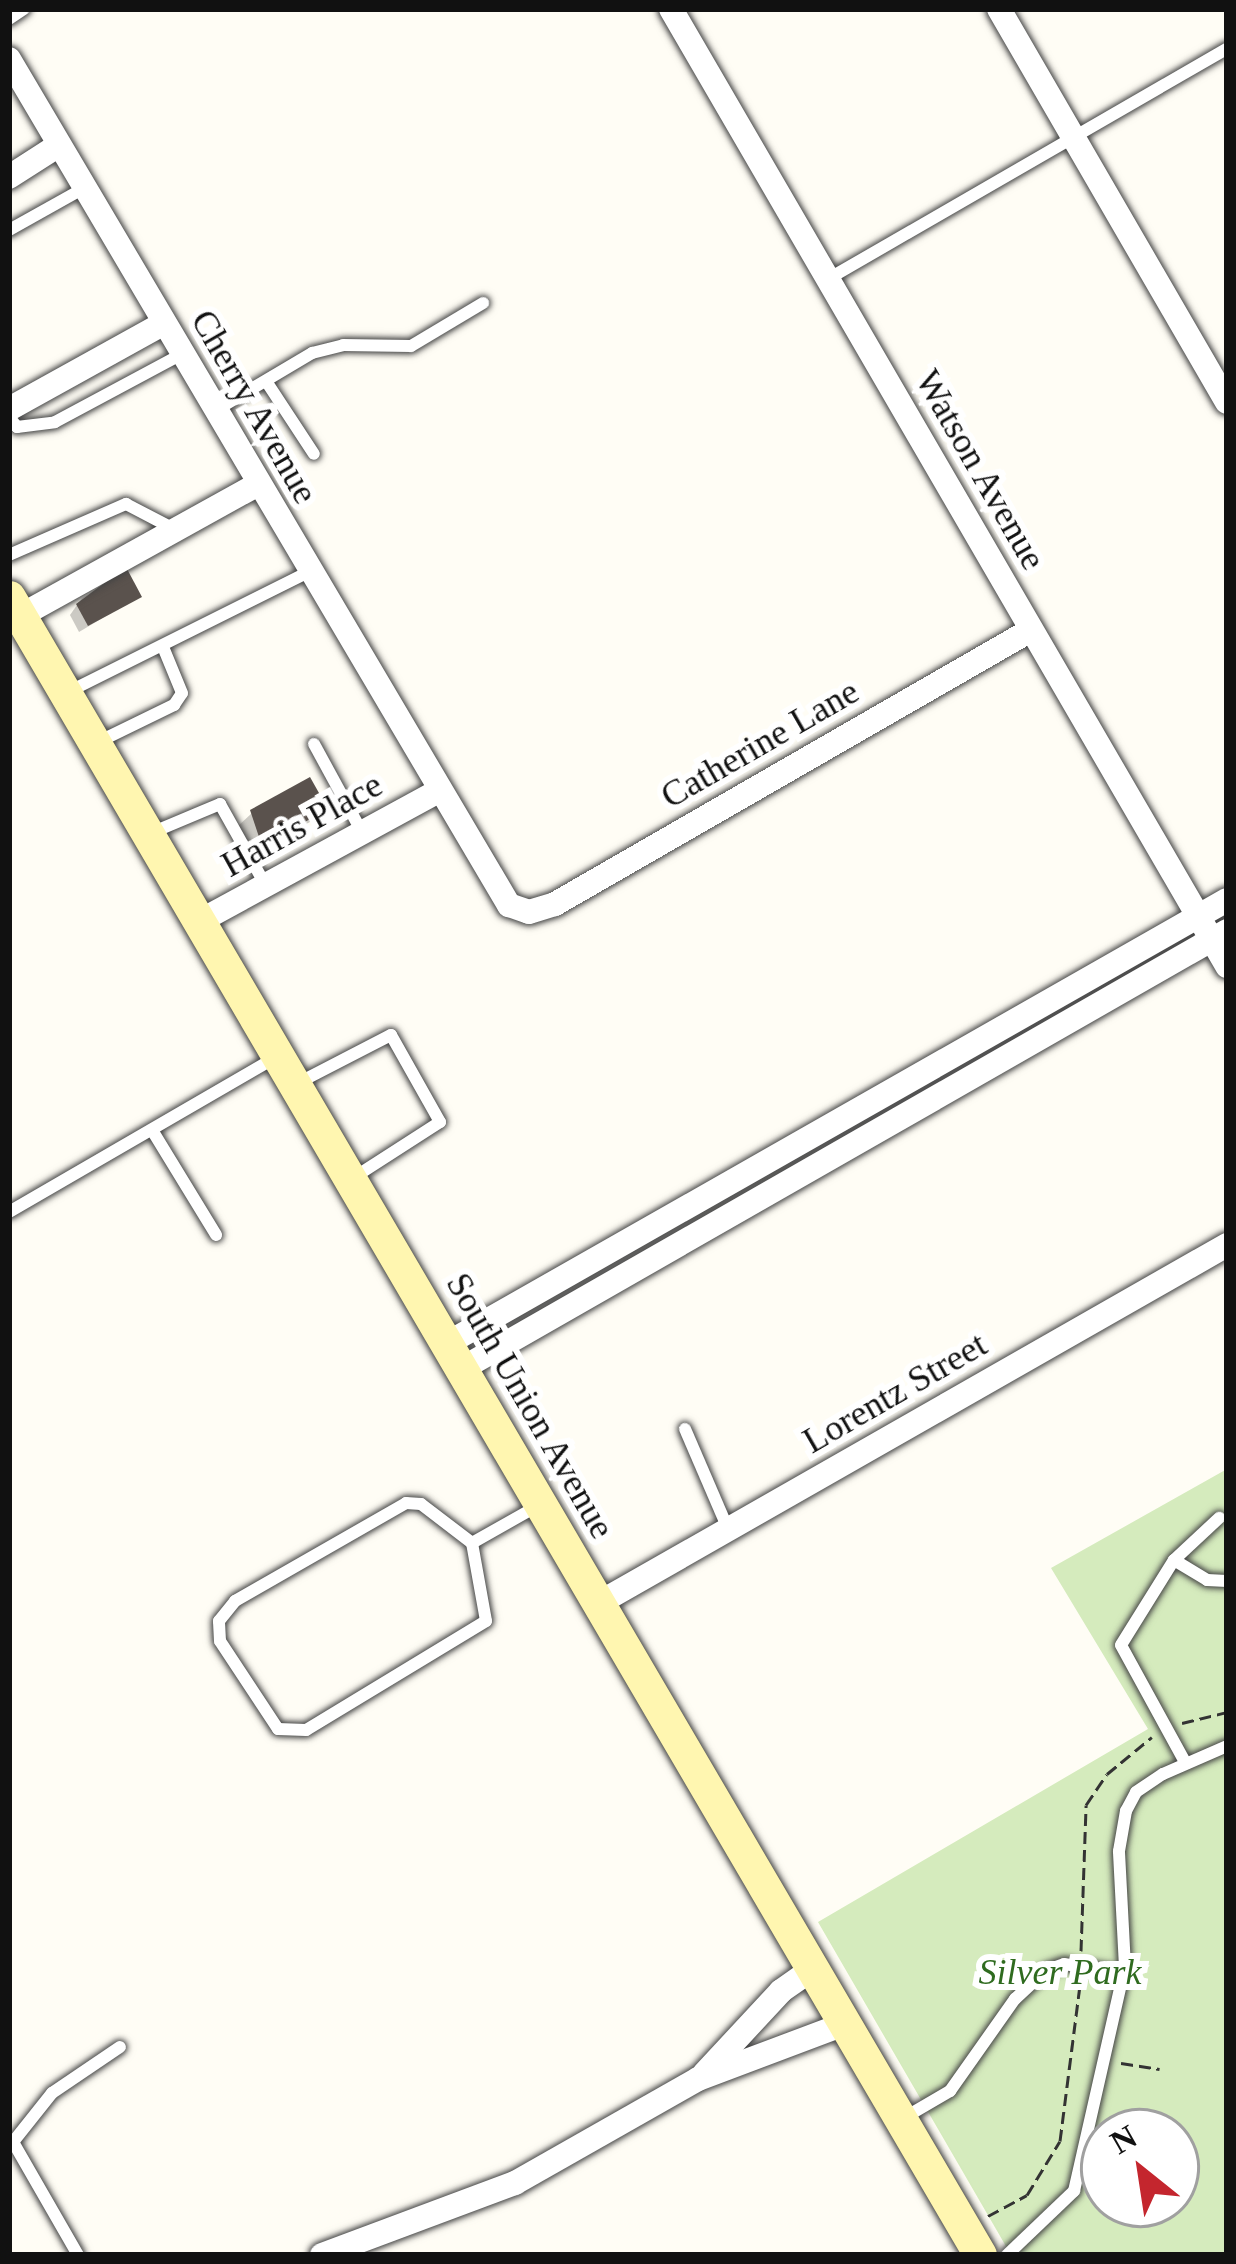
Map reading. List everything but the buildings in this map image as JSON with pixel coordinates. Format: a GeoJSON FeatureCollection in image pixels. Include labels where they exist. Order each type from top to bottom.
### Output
{"type":"FeatureCollection","features":[{"type":"Feature","properties":{"kind":"main road","name":"South Union Avenue"},"geometry":{"type":"LineString","coordinates":[[15,607],[980,2255]]}},
{"type":"Feature","properties":{"kind":"street","name":"Watson Avenue"},"geometry":{"type":"LineString","coordinates":[[671,9],[1198,916],[1220,935],[1227,966]]}},
{"type":"Feature","properties":{"kind":"street"},"geometry":{"type":"LineString","coordinates":[[999,9],[1227,402]]}},
{"type":"Feature","properties":{"kind":"street","name":"Cherry Avenue"},"geometry":{"type":"LineString","coordinates":[[9,59],[496,893],[522,912]]}},
{"type":"Feature","properties":{"kind":"street"},"geometry":{"type":"LineString","coordinates":[[9,177],[59,146]]}},
{"type":"Feature","properties":{"kind":"street"},"geometry":{"type":"LineString","coordinates":[[9,413],[164,323]]}},
{"type":"Feature","properties":{"kind":"street"},"geometry":{"type":"LineString","coordinates":[[15,607],[177,531],[258,484]]}},
{"type":"Feature","properties":{"kind":"street","name":"Catherine Lane"},"geometry":{"type":"LineString","coordinates":[[522,912],[555,904],[1031,630]]}},
{"type":"Feature","properties":{"kind":"street","name":"Harris Place"},"geometry":{"type":"LineString","coordinates":[[200,921],[437,792]]}},
{"type":"Feature","properties":{"kind":"street"},"geometry":{"type":"LineString","coordinates":[[456,1355],[618,1246],[1227,900]]}},
{"type":"Feature","properties":{"kind":"street"},"geometry":{"type":"LineString","coordinates":[[456,1355],[633,1270],[1220,935]]}},
{"type":"Feature","properties":{"kind":"street"},"geometry":{"type":"LineString","coordinates":[[1047,1002],[1061,1026]]}},
{"type":"Feature","properties":{"kind":"street"},"geometry":{"type":"LineString","coordinates":[[906,1083],[920,1107]]}},
{"type":"Feature","properties":{"kind":"street"},"geometry":{"type":"LineString","coordinates":[[761,1165],[776,1189]]}},
{"type":"Feature","properties":{"kind":"street","name":"Lorentz Street"},"geometry":{"type":"LineString","coordinates":[[599,1603],[1227,1245]]}},
{"type":"Feature","properties":{"kind":"street"},"geometry":{"type":"LineString","coordinates":[[618,1246],[633,1270]]}},
{"type":"Feature","properties":{"kind":"street"},"geometry":{"type":"LineString","coordinates":[[698,2079],[781,1991],[813,1969]]}},
{"type":"Feature","properties":{"kind":"street"},"geometry":{"type":"LineString","coordinates":[[322,2255],[515,2183],[698,2079],[844,2024]]}},
{"type":"Feature","properties":{"kind":"lane"},"geometry":{"type":"LineString","coordinates":[[9,19],[24,9]]}},
{"type":"Feature","properties":{"kind":"lane"},"geometry":{"type":"LineString","coordinates":[[828,279],[1227,49]]}},
{"type":"Feature","properties":{"kind":"lane"},"geometry":{"type":"LineString","coordinates":[[9,230],[84,188]]}},
{"type":"Feature","properties":{"kind":"lane"},"geometry":{"type":"LineString","coordinates":[[214,411],[343,345],[411,346],[483,303]]}},
{"type":"Feature","properties":{"kind":"lane"},"geometry":{"type":"LineString","coordinates":[[9,413],[17,427],[55,422],[182,354]]}},
{"type":"Feature","properties":{"kind":"lane"},"geometry":{"type":"LineString","coordinates":[[266,381],[314,454]]}},
{"type":"Feature","properties":{"kind":"lane"},"geometry":{"type":"LineString","coordinates":[[9,555],[126,504],[177,531]]}},
{"type":"Feature","properties":{"kind":"lane"},"geometry":{"type":"LineString","coordinates":[[68,693],[309,572]]}},
{"type":"Feature","properties":{"kind":"lane"},"geometry":{"type":"LineString","coordinates":[[97,743],[174,705],[182,693],[163,647]]}},
{"type":"Feature","properties":{"kind":"lane"},"geometry":{"type":"LineString","coordinates":[[314,744],[362,833]]}},
{"type":"Feature","properties":{"kind":"lane"},"geometry":{"type":"LineString","coordinates":[[150,834],[220,804],[266,886]]}},
{"type":"Feature","properties":{"kind":"lane"},"geometry":{"type":"LineString","coordinates":[[9,1212],[152,1130],[386,1033],[440,1122],[352,1178]]}},
{"type":"Feature","properties":{"kind":"lane"},"geometry":{"type":"LineString","coordinates":[[152,1130],[215,1234]]}},
{"type":"Feature","properties":{"kind":"lane"},"geometry":{"type":"LineString","coordinates":[[685,1430],[728,1530]]}},
{"type":"Feature","properties":{"kind":"lane"},"geometry":{"type":"LineString","coordinates":[[406,1503],[421,1504],[472,1543],[488,1607],[480,1630],[306,1730],[278,1729],[220,1641],[219,1621],[235,1601],[406,1503]]}},
{"type":"Feature","properties":{"kind":"lane"},"geometry":{"type":"LineString","coordinates":[[472,1543],[542,1503]]}},
{"type":"Feature","properties":{"kind":"lane"},"geometry":{"type":"LineString","coordinates":[[1185,1762],[1121,1646],[1174,1560],[1219,1518]]}},
{"type":"Feature","properties":{"kind":"lane"},"geometry":{"type":"LineString","coordinates":[[1174,1560],[1207,1580],[1227,1581]]}},
{"type":"Feature","properties":{"kind":"lane"},"geometry":{"type":"LineString","coordinates":[[1007,2255],[1074,2191],[1123,1973],[1126,1811],[1136,1792],[1185,1762],[1227,1746]]}},
{"type":"Feature","properties":{"kind":"lane"},"geometry":{"type":"LineString","coordinates":[[901,2120],[950,2091],[1016,1999],[1046,1971],[1064,1964],[1123,1973]]}},
{"type":"Feature","properties":{"kind":"lane"},"geometry":{"type":"LineString","coordinates":[[78,2255],[13,2143],[52,2093],[120,2047]]}},
{"type":"Feature","properties":{"kind":"path"},"geometry":{"type":"LineString","coordinates":[[1101,2060],[1160,2068]]}},
{"type":"Feature","properties":{"kind":"green space","name":"Silver Park"},"geometry":{"type":"Polygon","coordinates":[[[1227,1469],[1227,2255],[1011,2255],[818,1922],[1148,1729],[1051,1568],[1227,1469]]]}}]}
